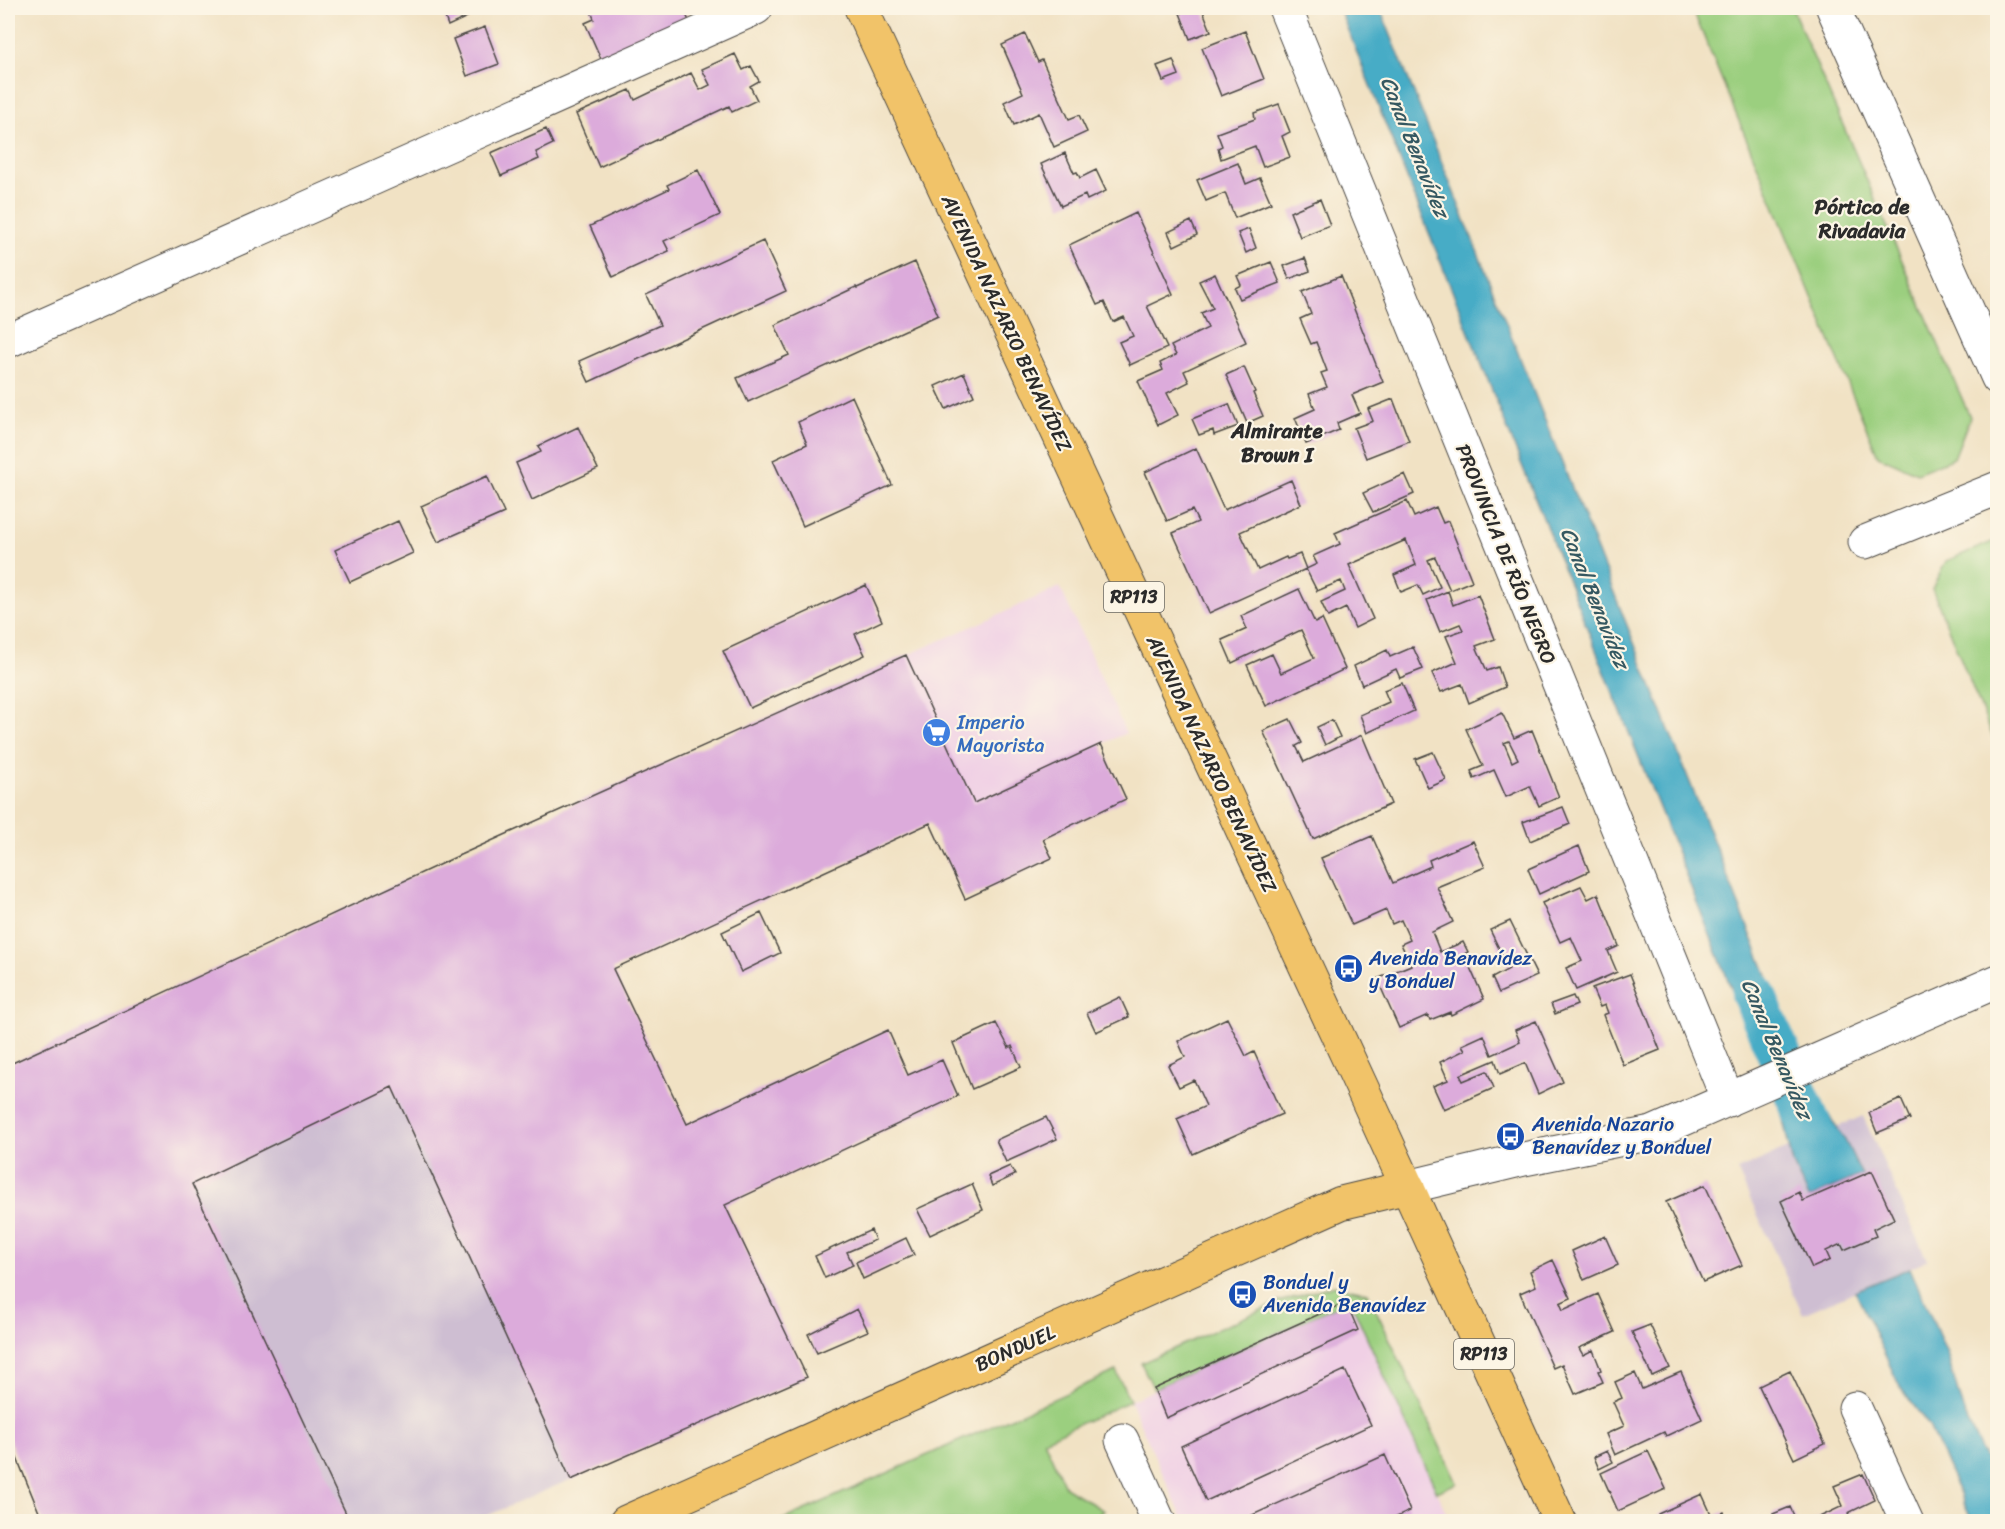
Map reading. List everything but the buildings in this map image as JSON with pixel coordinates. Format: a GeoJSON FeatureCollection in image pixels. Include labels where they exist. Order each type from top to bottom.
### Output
{"type":"FeatureCollection","features":[{"type":"Feature","properties":{"kind":"main road","name":"AVENIDA NAZARIO BENAVÍDEZ"},"geometry":{"type":"LineString","coordinates":[[861,8],[1408,1187],[1560,1521]]}},
{"type":"Feature","properties":{"kind":"main road","name":"BONDUEL"},"geometry":{"type":"LineString","coordinates":[[626,1521],[1341,1203],[1408,1187]]}},
{"type":"Feature","properties":{"kind":"street"},"geometry":{"type":"LineString","coordinates":[[8,341],[756,8]]}},
{"type":"Feature","properties":{"kind":"street","name":"PROVINCIA DE RÍO NEGRO"},"geometry":{"type":"LineString","coordinates":[[1285,8],[1737,1096]]}},
{"type":"Feature","properties":{"kind":"street"},"geometry":{"type":"LineString","coordinates":[[1833,8],[1998,378]]}},
{"type":"Feature","properties":{"kind":"street"},"geometry":{"type":"LineString","coordinates":[[1865,542],[1998,488]]}},
{"type":"Feature","properties":{"kind":"street"},"geometry":{"type":"LineString","coordinates":[[1408,1187],[1524,1159],[1652,1133],[1998,981]]}},
{"type":"Feature","properties":{"kind":"street"},"geometry":{"type":"LineString","coordinates":[[1855,1408],[1907,1521]]}},
{"type":"Feature","properties":{"kind":"street"},"geometry":{"type":"LineString","coordinates":[[1122,1440],[1159,1521]]}},
{"type":"Feature","properties":{"kind":"shaded area"},"geometry":{"type":"Polygon","coordinates":[[[1060,587],[1126,733],[613,969],[541,819],[1060,587]]]}},
{"type":"Feature","properties":{"kind":"shaded area"},"geometry":{"type":"Polygon","coordinates":[[[460,855],[807,1377],[475,1521],[43,1521],[8,1436],[8,1065],[460,855]]]}},
{"type":"Feature","properties":{"kind":"shaded area"},"geometry":{"type":"Polygon","coordinates":[[[1863,1116],[1927,1260],[1803,1314],[1737,1170],[1863,1116]]]}},
{"type":"Feature","properties":{"kind":"shaded area"},"geometry":{"type":"Polygon","coordinates":[[[1350,1300],[1450,1521],[1184,1521],[1130,1401],[1350,1300]]]}},
{"type":"Feature","properties":{"kind":"green space"},"geometry":{"type":"Polygon","coordinates":[[[1692,8],[1792,8],[1970,417],[1954,458],[1917,473],[1878,456],[1692,8]]]}},
{"type":"Feature","properties":{"kind":"green space"},"geometry":{"type":"Polygon","coordinates":[[[1997,540],[1997,747],[1932,589],[1946,561],[1997,540]]]}},
{"type":"Feature","properties":{"kind":"green space"},"geometry":{"type":"Polygon","coordinates":[[[1334,1285],[1368,1293],[1457,1483],[1437,1492],[1350,1300],[1154,1389],[1141,1363],[1279,1302],[1334,1285]]]}},
{"type":"Feature","properties":{"kind":"green space"},"geometry":{"type":"Polygon","coordinates":[[[1116,1371],[1130,1401],[1044,1440],[1065,1487],[1104,1511],[1079,1522],[780,1521],[1116,1371]]]}},
{"type":"Feature","properties":{"kind":"water"},"geometry":{"type":"Polygon","coordinates":[[[1339,8],[1380,8],[1793,1040],[1758,1055],[1339,8]]]}},
{"type":"Feature","properties":{"kind":"water"},"geometry":{"type":"Polygon","coordinates":[[[1811,1088],[1845,1140],[1862,1175],[1809,1198],[1793,1164],[1779,1102],[1811,1088]]]}},
{"type":"Feature","properties":{"kind":"water"},"geometry":{"type":"Polygon","coordinates":[[[1910,1268],[1947,1354],[1963,1410],[1997,1486],[1997,1521],[1972,1521],[1929,1426],[1900,1387],[1855,1291],[1910,1268]]]}},
{"type":"Feature","properties":{"kind":"waterway","name":"Canal Benavídez"},"geometry":{"type":"LineString","coordinates":[[1753,993],[1820,1149]]}},
{"type":"Feature","properties":{"kind":"place","name":"Imperio Mayorista"},"geometry":{"type":"Point","coordinates":[936,733]}},
{"type":"Feature","properties":{"kind":"place","name":"Avenida Benavídez y Bonduel"},"geometry":{"type":"Point","coordinates":[1348,969]}},
{"type":"Feature","properties":{"kind":"place","name":"Avenida Nazario Benavídez y Bonduel"},"geometry":{"type":"Point","coordinates":[1511,1136]}},
{"type":"Feature","properties":{"kind":"place","name":"Bonduel y Avenida Benavídez"},"geometry":{"type":"Point","coordinates":[1242,1294]}},
{"type":"Feature","properties":{"kind":"district","name":"Pórtico de Rivadavia"},"geometry":{"type":"Point","coordinates":[1862,219]}},
{"type":"Feature","properties":{"kind":"district","name":"Almirante Brown I"},"geometry":{"type":"Point","coordinates":[1277,443]}}]}
